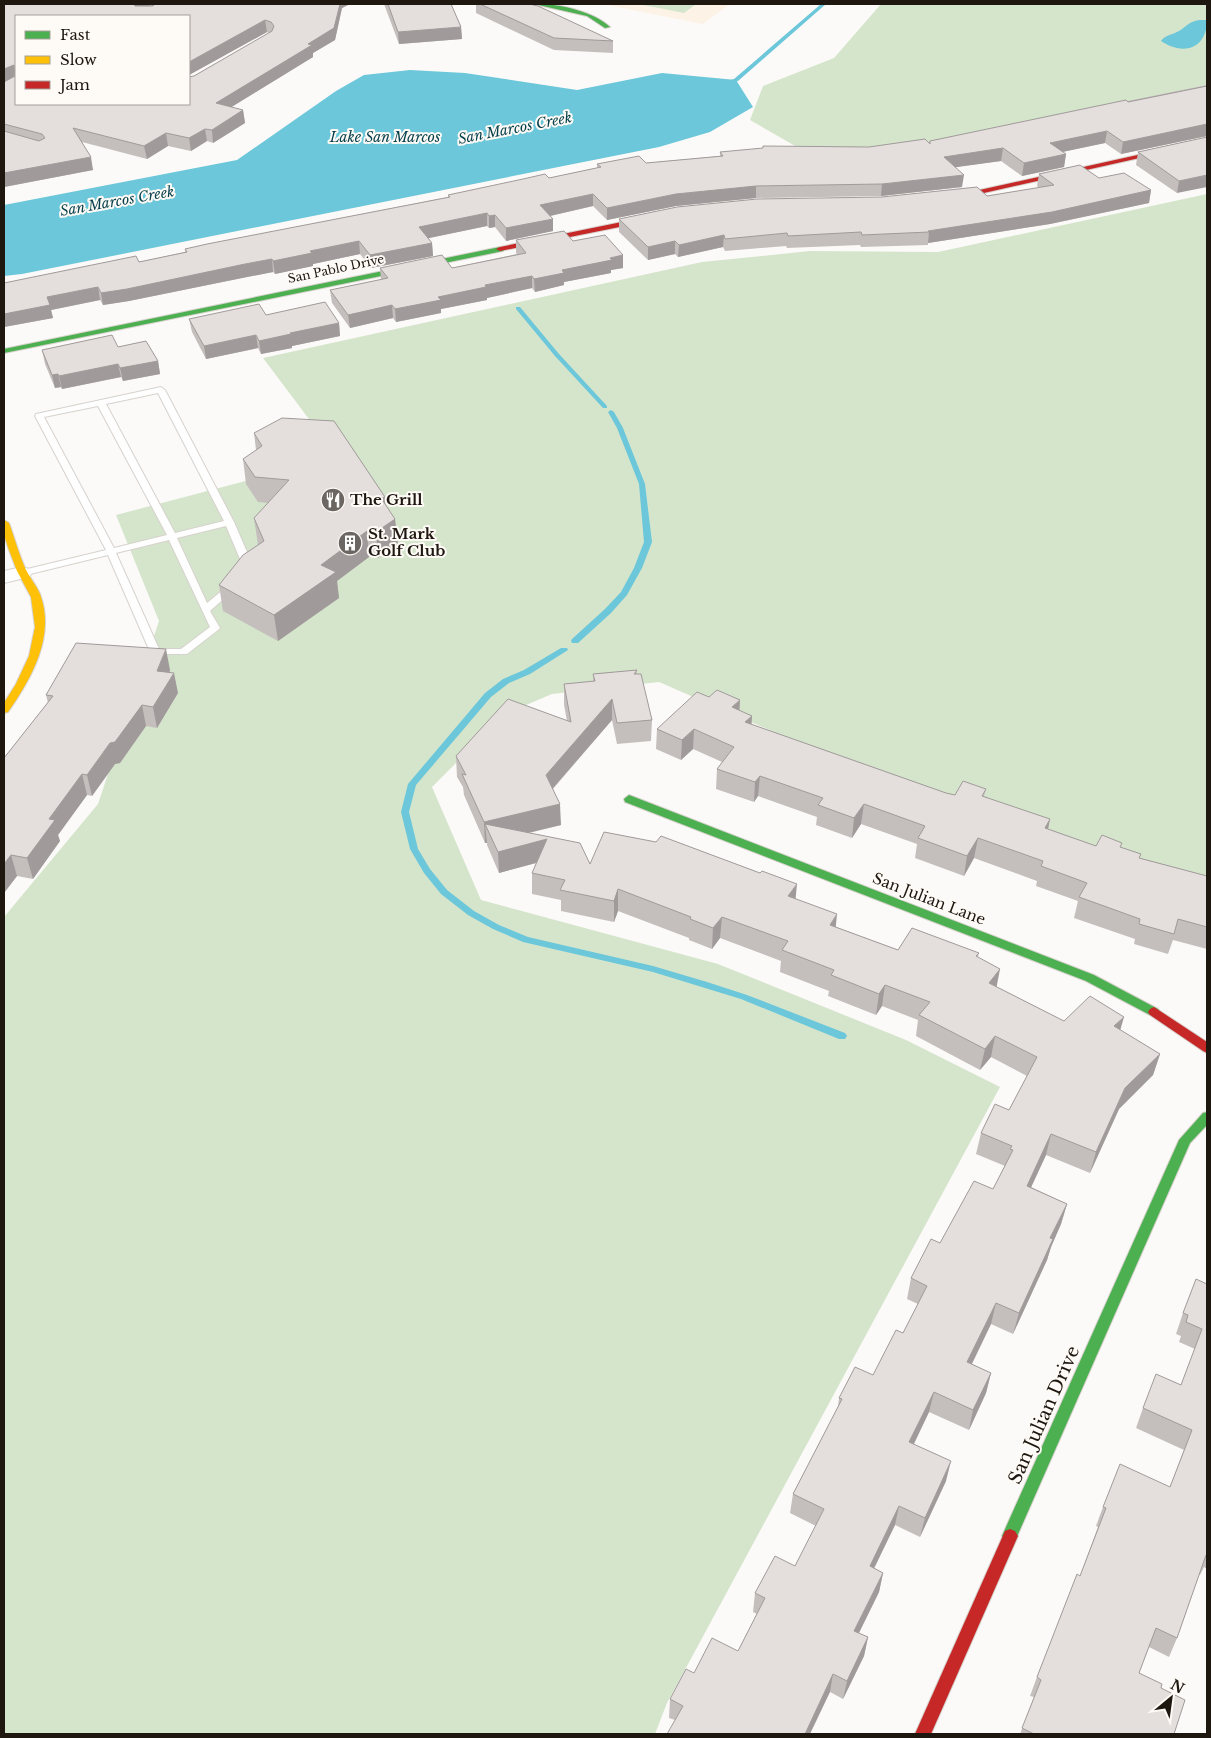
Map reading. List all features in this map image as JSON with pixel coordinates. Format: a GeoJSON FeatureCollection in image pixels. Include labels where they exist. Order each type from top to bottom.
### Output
{"type":"FeatureCollection","features":[{"type":"Feature","properties":{"kind":"street"},"geometry":{"type":"LineString","coordinates":[[537,4],[589,15],[607,27]]}},
{"type":"Feature","properties":{"kind":"street"},"geometry":{"type":"LineString","coordinates":[[937,197],[975,193],[1207,142]]}},
{"type":"Feature","properties":{"kind":"street","name":"San Pablo Drive"},"geometry":{"type":"LineString","coordinates":[[4,352],[666,215]]}},
{"type":"Feature","properties":{"kind":"street"},"geometry":{"type":"LineString","coordinates":[[4,522],[13,575],[36,596],[40,625],[36,655],[22,687],[4,710]]}},
{"type":"Feature","properties":{"kind":"street","name":"San Julian Lane"},"geometry":{"type":"LineString","coordinates":[[629,799],[1090,978],[1162,1016],[1207,1048]]}},
{"type":"Feature","properties":{"kind":"street","name":"San Julian Drive"},"geometry":{"type":"LineString","coordinates":[[923,1734],[1185,1140],[1207,1117]]}},
{"type":"Feature","properties":{"kind":"lane"},"geometry":{"type":"LineString","coordinates":[[101,403],[172,536],[205,610],[215,628],[184,652],[154,652],[111,551],[38,416],[161,390],[229,522],[245,559],[246,572],[236,584],[205,610]]}},
{"type":"Feature","properties":{"kind":"lane"},"geometry":{"type":"LineString","coordinates":[[13,575],[229,522]]}},
{"type":"Feature","properties":{"kind":"shaded area"},"geometry":{"type":"Polygon","coordinates":[[[602,4],[730,4],[703,24],[602,4]]]}},
{"type":"Feature","properties":{"kind":"green space"},"geometry":{"type":"Polygon","coordinates":[[[638,4],[696,4],[684,13],[638,4]]]}},
{"type":"Feature","properties":{"kind":"green space"},"geometry":{"type":"Polygon","coordinates":[[[881,4],[1207,4],[1207,88],[924,144],[804,151],[750,120],[763,86],[834,58],[881,4]]]}},
{"type":"Feature","properties":{"kind":"green space"},"geometry":{"type":"Polygon","coordinates":[[[1207,194],[1207,879],[1071,839],[843,762],[659,682],[552,694],[505,714],[432,787],[481,900],[718,964],[906,1040],[1000,1087],[667,1703],[655,1734],[4,1734],[4,917],[98,804],[159,621],[116,515],[265,476],[339,459],[263,358],[702,262],[810,251],[938,252],[1207,194]]]}},
{"type":"Feature","properties":{"kind":"water"},"geometry":{"type":"Polygon","coordinates":[[[1207,20],[1203,38],[1192,47],[1185,49],[1177,48],[1161,41],[1191,23],[1207,20]]]}},
{"type":"Feature","properties":{"kind":"water","name":"Lake San Marcos"},"geometry":{"type":"Polygon","coordinates":[[[410,70],[465,73],[577,90],[662,73],[736,80],[753,107],[710,132],[659,147],[22,274],[4,276],[4,205],[237,160],[336,91],[364,75],[410,70]]]}},
{"type":"Feature","properties":{"kind":"building"},"geometry":{"type":"Polygon","coordinates":[[[4,4],[134,4],[135,6],[153,6],[155,4],[340,4],[334,28],[308,44],[312,45],[216,103],[243,110],[212,130],[205,129],[189,138],[166,133],[144,146],[73,128],[91,157],[4,173],[4,131],[39,141],[45,138],[42,134],[4,124],[4,82],[15,76],[14,65],[4,69],[4,4]]]}},
{"type":"Feature","properties":{"kind":"building"},"geometry":{"type":"Polygon","coordinates":[[[388,4],[451,4],[461,27],[398,32],[388,4]]]}},
{"type":"Feature","properties":{"kind":"building"},"geometry":{"type":"Polygon","coordinates":[[[480,4],[529,4],[538,6],[613,41],[554,38],[480,4]]]}},
{"type":"Feature","properties":{"kind":"building"},"geometry":{"type":"Polygon","coordinates":[[[1207,86],[1207,124],[1123,142],[1107,131],[1050,143],[1066,154],[1024,163],[1003,148],[944,157],[964,175],[882,184],[756,186],[676,194],[607,208],[593,194],[540,205],[553,219],[506,228],[495,215],[489,216],[487,213],[419,227],[432,243],[370,255],[359,241],[310,251],[312,253],[273,261],[272,259],[245,264],[127,289],[101,293],[98,287],[47,297],[50,305],[4,314],[4,283],[136,256],[139,262],[187,252],[185,249],[207,244],[450,197],[448,195],[545,174],[549,178],[601,167],[597,164],[639,156],[646,163],[723,156],[720,152],[763,148],[763,146],[869,147],[925,139],[930,144],[930,141],[1126,100],[1128,102],[1207,86]]]}},
{"type":"Feature","properties":{"kind":"building"},"geometry":{"type":"Polygon","coordinates":[[[1207,137],[1207,175],[1179,181],[1138,152],[1207,137]]]}},
{"type":"Feature","properties":{"kind":"building"},"geometry":{"type":"Polygon","coordinates":[[[1080,165],[1099,178],[1124,173],[1151,190],[1052,212],[929,232],[862,235],[861,232],[788,236],[787,233],[725,239],[724,235],[679,245],[675,241],[648,247],[619,219],[677,207],[757,199],[882,197],[977,187],[987,196],[1054,185],[1039,174],[1080,165]]]}},
{"type":"Feature","properties":{"kind":"building"},"geometry":{"type":"Polygon","coordinates":[[[564,231],[573,241],[605,235],[623,255],[610,258],[612,260],[562,270],[564,273],[534,279],[532,276],[438,297],[441,300],[395,309],[392,305],[348,315],[330,290],[388,278],[380,268],[442,255],[452,268],[526,253],[516,240],[564,231]]]}},
{"type":"Feature","properties":{"kind":"building"},"geometry":{"type":"Polygon","coordinates":[[[325,302],[339,323],[259,341],[256,335],[204,346],[189,319],[259,304],[266,315],[325,302]]]}},
{"type":"Feature","properties":{"kind":"building"},"geometry":{"type":"Polygon","coordinates":[[[112,335],[118,347],[146,341],[158,361],[120,368],[118,364],[59,376],[58,374],[52,375],[42,350],[112,335]]]}},
{"type":"Feature","properties":{"kind":"building","name":"St. Mark Golf Club"},"geometry":{"type":"Polygon","coordinates":[[[282,418],[334,421],[385,497],[381,498],[395,519],[376,532],[367,531],[321,565],[336,572],[274,615],[219,585],[243,555],[264,541],[254,518],[289,480],[255,477],[243,459],[262,446],[254,433],[282,418]]]}},
{"type":"Feature","properties":{"kind":"building"},"geometry":{"type":"Polygon","coordinates":[[[76,643],[166,649],[157,671],[174,673],[153,707],[142,705],[115,742],[110,743],[87,775],[82,774],[49,819],[55,820],[27,858],[11,855],[4,864],[4,758],[53,696],[46,695],[76,643]]]}},
{"type":"Feature","properties":{"kind":"building"},"geometry":{"type":"Polygon","coordinates":[[[637,670],[634,674],[641,674],[652,720],[617,723],[612,699],[546,775],[560,804],[484,822],[462,774],[466,775],[456,756],[508,699],[571,722],[564,684],[595,681],[593,674],[637,670]]]}},
{"type":"Feature","properties":{"kind":"building"},"geometry":{"type":"Polygon","coordinates":[[[717,690],[740,700],[732,707],[752,716],[745,722],[946,793],[955,795],[963,781],[986,789],[982,796],[1050,819],[1045,828],[1096,846],[1102,835],[1122,843],[1120,847],[1141,854],[1139,858],[1207,876],[1207,927],[1178,919],[1174,934],[1139,924],[1140,919],[1079,897],[1087,883],[1041,866],[1043,861],[978,838],[967,856],[918,838],[925,826],[864,804],[854,818],[818,805],[823,798],[760,776],[755,782],[717,769],[734,747],[694,729],[682,740],[657,729],[697,692],[709,697],[717,690]]]}},
{"type":"Feature","properties":{"kind":"building"},"geometry":{"type":"Polygon","coordinates":[[[485,824],[580,843],[590,864],[604,832],[656,842],[661,836],[760,873],[762,871],[797,884],[788,896],[837,914],[830,925],[898,950],[912,928],[979,953],[976,956],[1000,969],[989,983],[1064,1021],[1090,996],[1124,1017],[1114,1026],[1160,1054],[1125,1088],[1096,1152],[1051,1134],[1027,1186],[1067,1204],[1050,1238],[1053,1239],[1019,1313],[996,1303],[967,1362],[991,1373],[973,1410],[934,1392],[909,1442],[951,1461],[925,1518],[899,1506],[870,1566],[883,1573],[854,1631],[868,1637],[847,1681],[833,1674],[805,1734],[667,1734],[683,1706],[670,1699],[686,1669],[694,1673],[712,1638],[738,1651],[765,1598],[755,1593],[775,1556],[795,1566],[824,1509],[793,1494],[842,1399],[839,1398],[855,1367],[873,1375],[896,1330],[903,1333],[927,1286],[911,1278],[931,1239],[940,1243],[974,1181],[993,1189],[1013,1150],[1010,1149],[1012,1146],[981,1133],[995,1104],[1009,1110],[1037,1057],[995,1036],[985,1049],[919,1015],[930,1002],[885,985],[879,994],[831,975],[834,970],[782,950],[788,941],[722,917],[713,928],[690,919],[691,917],[618,889],[614,901],[560,890],[565,880],[532,873],[547,839],[498,852],[485,824]]]}},
{"type":"Feature","properties":{"kind":"building"},"geometry":{"type":"Polygon","coordinates":[[[1196,1279],[1207,1284],[1207,1555],[1177,1638],[1156,1628],[1139,1673],[1162,1684],[1161,1688],[1185,1700],[1174,1734],[1034,1734],[1022,1728],[1041,1680],[1037,1677],[1077,1574],[1080,1576],[1106,1508],[1103,1507],[1120,1464],[1170,1487],[1192,1430],[1143,1408],[1156,1374],[1181,1385],[1202,1329],[1186,1322],[1188,1315],[1183,1313],[1196,1279]]]}},
{"type":"Feature","properties":{"kind":"waterway","name":"San Marcos Creek"},"geometry":{"type":"LineString","coordinates":[[725,83],[736,80],[824,4]]}},
{"type":"Feature","properties":{"kind":"waterway"},"geometry":{"type":"LineString","coordinates":[[518,308],[557,355],[605,407]]}},
{"type":"Feature","properties":{"kind":"waterway"},"geometry":{"type":"LineString","coordinates":[[575,641],[608,611],[624,593],[638,568],[648,542],[642,484],[620,428],[611,412]]}},
{"type":"Feature","properties":{"kind":"waterway"},"geometry":{"type":"LineString","coordinates":[[564,650],[527,672],[506,681],[488,695],[412,784],[405,812],[414,849],[427,871],[444,892],[471,913],[496,927],[526,940],[653,969],[707,985],[744,997],[842,1036]]}},
{"type":"Feature","properties":{"kind":"traffic: fast"},"geometry":{"type":"LineString","coordinates":[[537,4],[589,15],[607,27]]}},
{"type":"Feature","properties":{"kind":"traffic: fast"},"geometry":{"type":"LineString","coordinates":[[1142,156],[1207,142]]}},
{"type":"Feature","properties":{"kind":"traffic: fast"},"geometry":{"type":"LineString","coordinates":[[4,351],[500,249]]}},
{"type":"Feature","properties":{"kind":"traffic: fast"},"geometry":{"type":"LineString","coordinates":[[629,799],[1090,978],[1154,1012]]}},
{"type":"Feature","properties":{"kind":"traffic: fast"},"geometry":{"type":"LineString","coordinates":[[1010,1536],[1185,1140],[1207,1117]]}},
{"type":"Feature","properties":{"kind":"traffic: slow"},"geometry":{"type":"LineString","coordinates":[[4,523],[19,564],[35,594],[40,627],[38,642],[28,671],[4,710]]}},
{"type":"Feature","properties":{"kind":"traffic: jam"},"geometry":{"type":"LineString","coordinates":[[945,196],[975,193],[1142,156]]}},
{"type":"Feature","properties":{"kind":"traffic: jam"},"geometry":{"type":"LineString","coordinates":[[500,249],[656,217]]}},
{"type":"Feature","properties":{"kind":"traffic: jam"},"geometry":{"type":"LineString","coordinates":[[1154,1012],[1207,1048]]}},
{"type":"Feature","properties":{"kind":"traffic: jam"},"geometry":{"type":"LineString","coordinates":[[923,1734],[1010,1536]]}},
{"type":"Feature","properties":{"kind":"place","name":"The Grill"},"geometry":{"type":"Point","coordinates":[333,500]}},
{"type":"Feature","properties":{"kind":"place","name":"St. Mark Golf Club"},"geometry":{"type":"Point","coordinates":[350,543]}}]}
